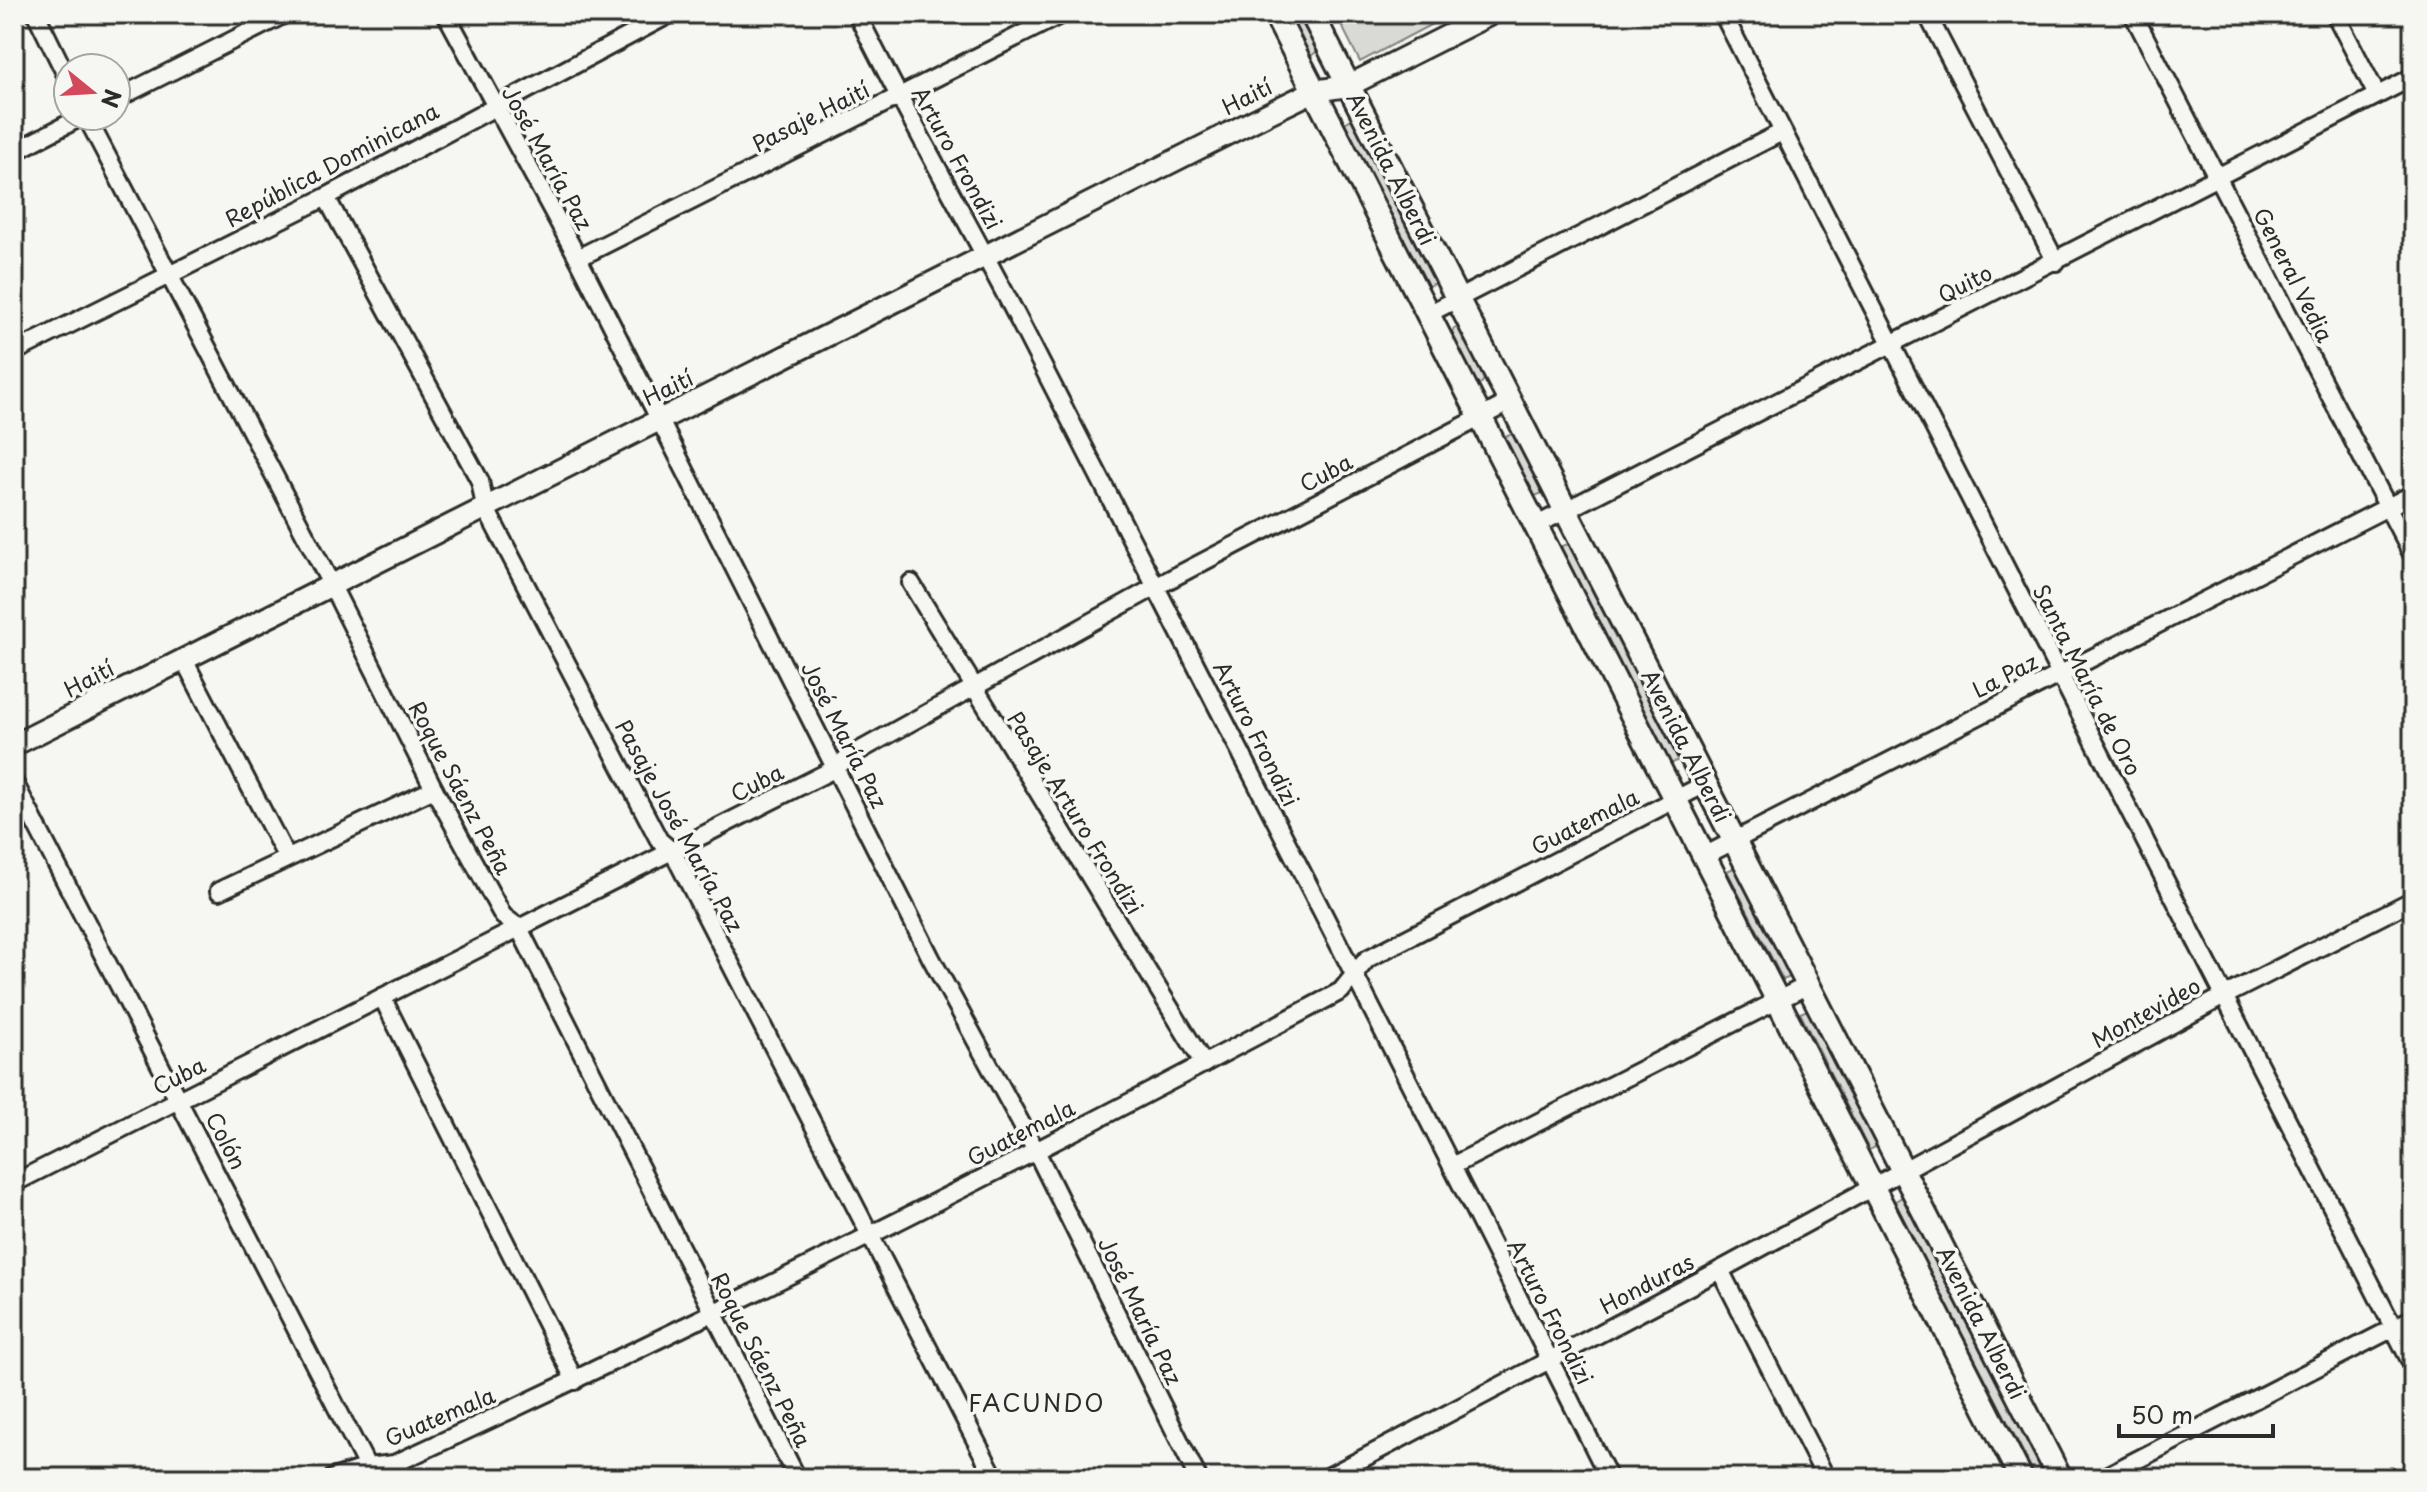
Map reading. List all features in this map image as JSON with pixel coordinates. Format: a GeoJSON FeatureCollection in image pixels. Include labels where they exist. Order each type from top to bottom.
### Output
{"type":"FeatureCollection","features":[{"type":"Feature","properties":{"kind":"main road","name":"Avenida Alberdi"},"geometry":{"type":"LineString","coordinates":[[1275,14],[2021,1478]]}},
{"type":"Feature","properties":{"kind":"main road","name":"Avenida Alberdi"},"geometry":{"type":"LineString","coordinates":[[1312,14],[2060,1478]]}},
{"type":"Feature","properties":{"kind":"street"},"geometry":{"type":"LineString","coordinates":[[36,14],[55,52]]}},
{"type":"Feature","properties":{"kind":"street"},"geometry":{"type":"LineString","coordinates":[[132,91],[285,14]]}},
{"type":"Feature","properties":{"kind":"street","name":"José María Paz"},"geometry":{"type":"LineString","coordinates":[[446,14],[492,105],[578,258],[931,958],[1036,1151],[1198,1478]]}},
{"type":"Feature","properties":{"kind":"street","name":"República Dominicana"},"geometry":{"type":"LineString","coordinates":[[14,352],[326,197],[492,105],[670,14]]}},
{"type":"Feature","properties":{"kind":"street","name":"Arturo Frondizi"},"geometry":{"type":"LineString","coordinates":[[857,14],[898,98],[987,257],[1356,974],[1609,1478]]}},
{"type":"Feature","properties":{"kind":"street","name":"Pasaje Haití"},"geometry":{"type":"LineString","coordinates":[[578,258],[1062,14]]}},
{"type":"Feature","properties":{"kind":"street","name":"Haití"},"geometry":{"type":"LineString","coordinates":[[14,745],[1314,91],[1348,86],[1491,14]]}},
{"type":"Feature","properties":{"kind":"street","name":"Santa María de Oro"},"geometry":{"type":"LineString","coordinates":[[1723,14],[2413,1366]]}},
{"type":"Feature","properties":{"kind":"street"},"geometry":{"type":"LineString","coordinates":[[1927,14],[2056,262]]}},
{"type":"Feature","properties":{"kind":"street","name":"General Vedia"},"geometry":{"type":"LineString","coordinates":[[2133,14],[2413,556]]}},
{"type":"Feature","properties":{"kind":"street"},"geometry":{"type":"LineString","coordinates":[[2335,14],[2377,95]]}},
{"type":"Feature","properties":{"kind":"street","name":"Quito"},"geometry":{"type":"LineString","coordinates":[[1535,526],[2413,77]]}},
{"type":"Feature","properties":{"kind":"street"},"geometry":{"type":"LineString","coordinates":[[14,152],[53,132]]}},
{"type":"Feature","properties":{"kind":"street","name":"Roque Sáenz Peña"},"geometry":{"type":"LineString","coordinates":[[93,132],[331,584],[434,789],[503,916],[519,928],[797,1478]]}},
{"type":"Feature","properties":{"kind":"street"},"geometry":{"type":"LineString","coordinates":[[1428,314],[1782,132]]}},
{"type":"Feature","properties":{"kind":"street","name":"Pasaje José María Paz"},"geometry":{"type":"LineString","coordinates":[[326,197],[480,481],[485,507],[659,840],[673,852],[995,1478]]}},
{"type":"Feature","properties":{"kind":"street","name":"Cuba"},"geometry":{"type":"LineString","coordinates":[[14,1183],[836,768],[848,757],[1155,587],[1510,402]]}},
{"type":"Feature","properties":{"kind":"street","name":"La Paz"},"geometry":{"type":"LineString","coordinates":[[1704,856],[2413,494]]}},
{"type":"Feature","properties":{"kind":"street","name":"Pasaje Arturo Frondizi"},"geometry":{"type":"LineString","coordinates":[[911,583],[1204,1064]]}},
{"type":"Feature","properties":{"kind":"street"},"geometry":{"type":"LineString","coordinates":[[183,658],[286,856]]}},
{"type":"Feature","properties":{"kind":"street","name":"Colón"},"geometry":{"type":"LineString","coordinates":[[14,782],[181,1100],[370,1472]]}},
{"type":"Feature","properties":{"kind":"street","name":"Guatemala"},"geometry":{"type":"LineString","coordinates":[[333,1478],[370,1472],[394,1464],[575,1381],[1036,1151],[1341,991],[1367,959],[1705,784]]}},
{"type":"Feature","properties":{"kind":"street"},"geometry":{"type":"LineString","coordinates":[[219,891],[286,856],[434,789]]}},
{"type":"Feature","properties":{"kind":"street","name":"Montevideo"},"geometry":{"type":"LineString","coordinates":[[1903,1170],[2224,996],[2413,900]]}},
{"type":"Feature","properties":{"kind":"street"},"geometry":{"type":"LineString","coordinates":[[1452,1166],[1808,985]]}},
{"type":"Feature","properties":{"kind":"street"},"geometry":{"type":"LineString","coordinates":[[382,997],[575,1381]]}},
{"type":"Feature","properties":{"kind":"street","name":"Honduras"},"geometry":{"type":"LineString","coordinates":[[1326,1478],[1903,1170]]}},
{"type":"Feature","properties":{"kind":"street"},"geometry":{"type":"LineString","coordinates":[[1720,1270],[1826,1478]]}},
{"type":"Feature","properties":{"kind":"street"},"geometry":{"type":"LineString","coordinates":[[2102,1478],[2413,1318]]}},
{"type":"Feature","properties":{"kind":"shaded area"},"geometry":{"type":"Polygon","coordinates":[[[1285,14],[1297,14],[1318,51],[1309,57],[1285,14]]]}},
{"type":"Feature","properties":{"kind":"shaded area"},"geometry":{"type":"Polygon","coordinates":[[[1336,14],[1451,14],[1360,62],[1336,14]]]}},
{"type":"Feature","properties":{"kind":"shaded area"},"geometry":{"type":"Polygon","coordinates":[[[1355,117],[1436,282],[1426,288],[1343,124],[1355,117]]]}},
{"type":"Feature","properties":{"kind":"shaded area"},"geometry":{"type":"Polygon","coordinates":[[[1454,328],[1460,329],[1486,376],[1481,384],[1476,383],[1450,338],[1454,328]]]}},
{"type":"Feature","properties":{"kind":"shaded area"},"geometry":{"type":"Polygon","coordinates":[[[1515,433],[1545,492],[1535,496],[1502,438],[1515,433]]]}},
{"type":"Feature","properties":{"kind":"shaded area"},"geometry":{"type":"Polygon","coordinates":[[[1572,543],[1681,758],[1671,764],[1559,547],[1572,543]]]}},
{"type":"Feature","properties":{"kind":"shaded area"},"geometry":{"type":"Polygon","coordinates":[[[1738,866],[1793,976],[1783,980],[1727,871],[1738,866]]]}},
{"type":"Feature","properties":{"kind":"shaded area"},"geometry":{"type":"Polygon","coordinates":[[[1810,1009],[1880,1145],[1869,1150],[1800,1013],[1810,1009]]]}},
{"type":"Feature","properties":{"kind":"shaded area"},"geometry":{"type":"Polygon","coordinates":[[[1902,1197],[2044,1471],[2035,1475],[1894,1202],[1902,1197]]]}},
{"type":"Feature","properties":{"kind":"district","name":"FACUNDO"},"geometry":{"type":"Point","coordinates":[1037,1404]}}]}
